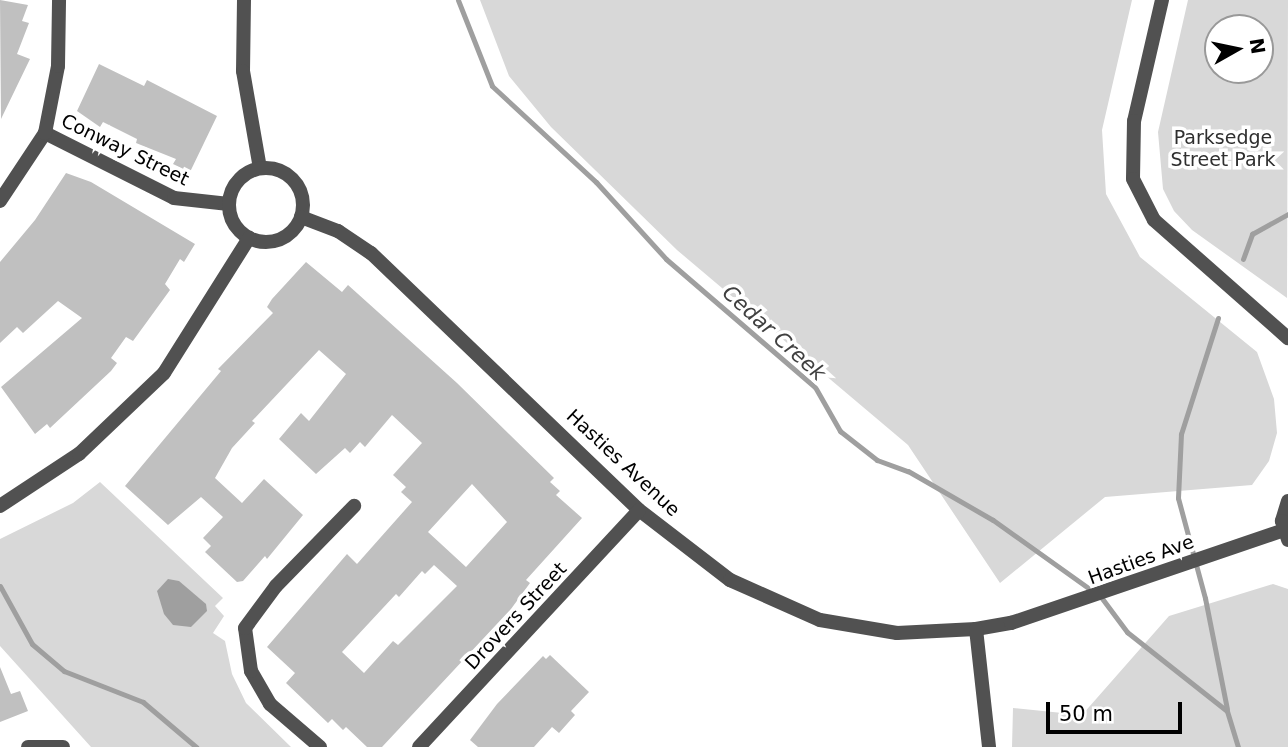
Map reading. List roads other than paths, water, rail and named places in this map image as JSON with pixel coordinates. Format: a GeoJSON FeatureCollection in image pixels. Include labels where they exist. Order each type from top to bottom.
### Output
{"type":"FeatureCollection","features":[{"type":"Feature","properties":{"kind":"street"},"geometry":{"type":"LineString","coordinates":[[0,201],[45,132],[58,66],[59,0]]}},
{"type":"Feature","properties":{"kind":"street"},"geometry":{"type":"LineString","coordinates":[[244,0],[243,71],[260,168]]}},
{"type":"Feature","properties":{"kind":"street"},"geometry":{"type":"LineString","coordinates":[[1162,0],[1134,121],[1133,179],[1154,220],[1288,338]]}},
{"type":"Feature","properties":{"kind":"street","name":"Conway Street"},"geometry":{"type":"LineString","coordinates":[[45,132],[174,198],[229,204]]}},
{"type":"Feature","properties":{"kind":"street"},"geometry":{"type":"LineString","coordinates":[[260,168],[284,173],[294,181],[301,192],[301,217],[295,228],[274,241],[250,238],[234,224],[229,204],[238,180],[260,168]]}},
{"type":"Feature","properties":{"kind":"street","name":"Hasties Avenue"},"geometry":{"type":"LineString","coordinates":[[301,217],[338,231],[371,253],[639,510],[730,580],[808,616],[897,633],[976,629],[1011,623]]}},
{"type":"Feature","properties":{"kind":"street"},"geometry":{"type":"LineString","coordinates":[[2,505],[79,454],[164,373],[250,238]]}},
{"type":"Feature","properties":{"kind":"street"},"geometry":{"type":"LineString","coordinates":[[1286,535],[1288,501]]}},
{"type":"Feature","properties":{"kind":"street"},"geometry":{"type":"LineString","coordinates":[[320,747],[270,704],[251,671],[245,628],[276,586],[354,506]]}},
{"type":"Feature","properties":{"kind":"street","name":"Drovers Street"},"geometry":{"type":"LineString","coordinates":[[419,747],[639,510]]}},
{"type":"Feature","properties":{"kind":"street","name":"Hasties Ave"},"geometry":{"type":"LineString","coordinates":[[1011,623],[1052,612],[1238,545],[1286,535]]}},
{"type":"Feature","properties":{"kind":"street"},"geometry":{"type":"LineString","coordinates":[[976,629],[989,747]]}},
{"type":"Feature","properties":{"kind":"street"},"geometry":{"type":"LineString","coordinates":[[27,747],[63,747]]}},
{"type":"Feature","properties":{"kind":"waterway","name":"Cedar Creek"},"geometry":{"type":"LineString","coordinates":[[458,0],[492,86],[596,182],[666,259],[815,387],[840,431],[877,460],[908,471],[993,520],[1101,597],[1127,632],[1227,711],[1238,747]]}},
{"type":"Feature","properties":{"kind":"waterway"},"geometry":{"type":"LineString","coordinates":[[1243,259],[1252,234],[1288,214]]}},
{"type":"Feature","properties":{"kind":"waterway"},"geometry":{"type":"LineString","coordinates":[[1218,318],[1181,434],[1178,498],[1205,598],[1227,709]]}},
{"type":"Feature","properties":{"kind":"waterway"},"geometry":{"type":"LineString","coordinates":[[0,586],[32,644],[64,671],[143,702],[196,747]]}},
{"type":"Feature","properties":{"kind":"park label","name":"Parksedge Street Park"},"geometry":{"type":"Point","coordinates":[1223,149]}}]}
